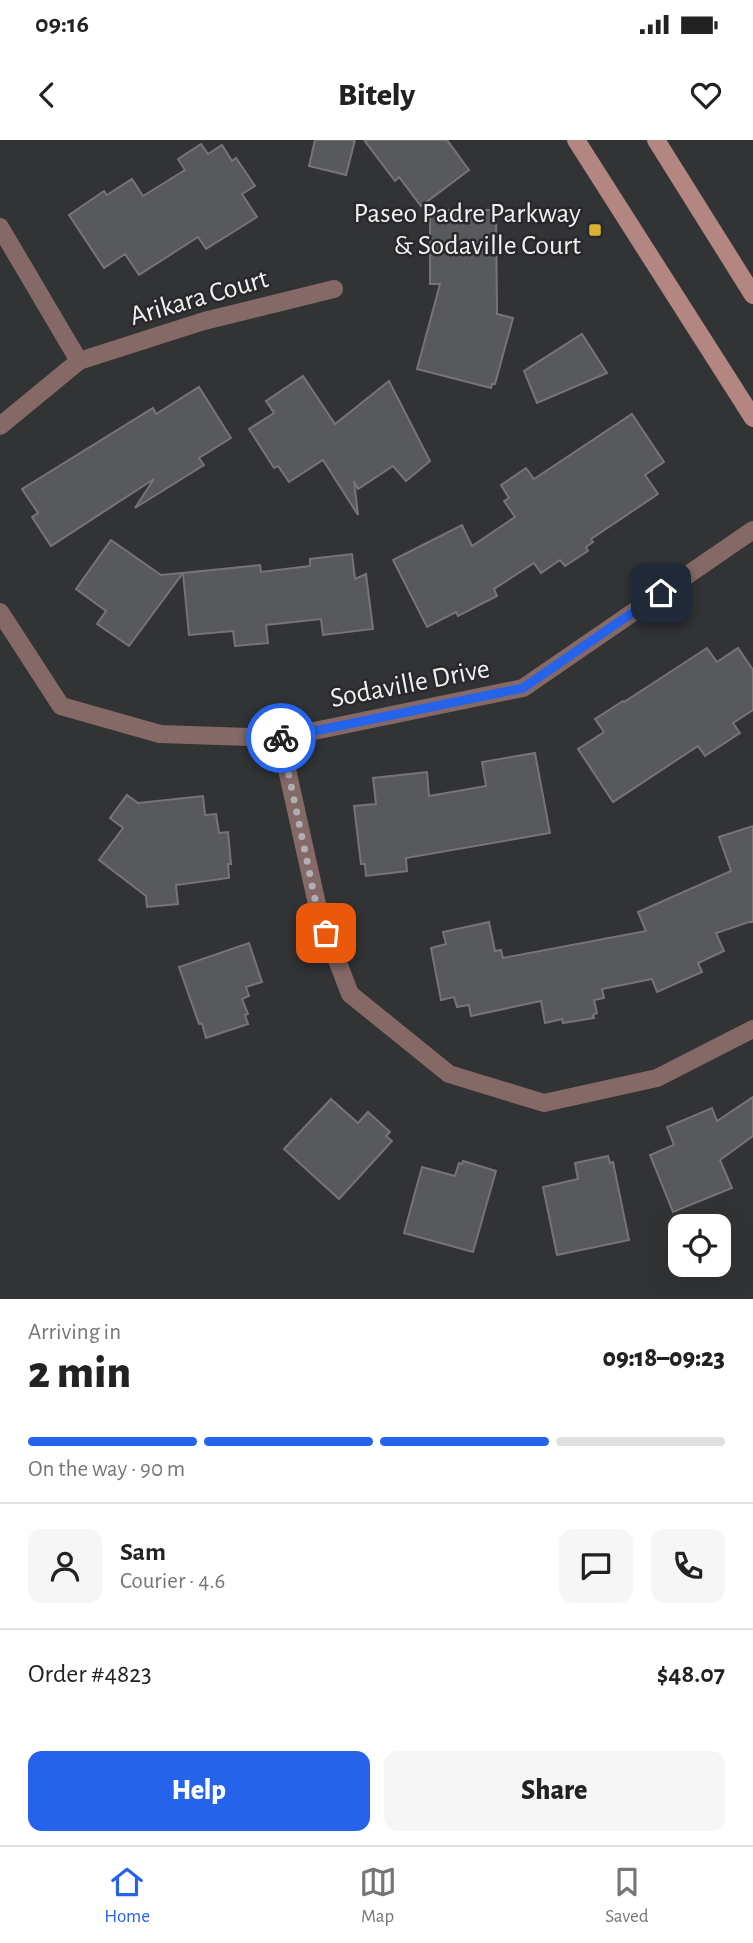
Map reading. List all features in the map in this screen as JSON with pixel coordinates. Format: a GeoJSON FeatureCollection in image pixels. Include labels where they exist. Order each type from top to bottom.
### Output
{"type":"FeatureCollection","features":[{"type":"Feature","properties":{"kind":"main road"},"geometry":{"type":"LineString","coordinates":[[576,140],[753,418]]}},
{"type":"Feature","properties":{"kind":"main road"},"geometry":{"type":"LineString","coordinates":[[656,140],[753,295]]}},
{"type":"Feature","properties":{"kind":"street"},"geometry":{"type":"LineString","coordinates":[[0,227],[79,361],[0,426]]}},
{"type":"Feature","properties":{"kind":"street","name":"Arikara Court"},"geometry":{"type":"LineString","coordinates":[[79,361],[204,321],[334,289]]}},
{"type":"Feature","properties":{"kind":"street","name":"Sodaville Drive"},"geometry":{"type":"LineString","coordinates":[[0,611],[61,706],[160,734],[279,738],[523,688],[753,530]]}},
{"type":"Feature","properties":{"kind":"street"},"geometry":{"type":"LineString","coordinates":[[279,738],[318,913],[350,994],[449,1074],[544,1103],[657,1078],[753,1029]]}},
{"type":"Feature","properties":{"kind":"building"},"geometry":{"type":"Polygon","coordinates":[[[315,140],[355,140],[346,175],[309,166],[315,140]]]}},
{"type":"Feature","properties":{"kind":"building"},"geometry":{"type":"Polygon","coordinates":[[[364,140],[447,140],[469,170],[421,206],[399,177],[395,181],[364,140]]]}},
{"type":"Feature","properties":{"kind":"building"},"geometry":{"type":"Polygon","coordinates":[[[201,144],[208,154],[222,145],[232,161],[236,158],[255,186],[242,194],[257,217],[206,249],[198,237],[139,275],[125,254],[104,268],[69,215],[104,191],[107,195],[132,179],[143,196],[185,170],[178,159],[201,144]]]}},
{"type":"Feature","properties":{"kind":"building"},"geometry":{"type":"Polygon","coordinates":[[[430,210],[496,210],[497,314],[513,318],[495,384],[492,384],[491,388],[417,369],[440,284],[430,284],[430,210]]]}},
{"type":"Feature","properties":{"kind":"building"},"geometry":{"type":"Polygon","coordinates":[[[582,334],[607,373],[537,403],[524,371],[582,334]]]}},
{"type":"Feature","properties":{"kind":"building"},"geometry":{"type":"Polygon","coordinates":[[[303,376],[335,424],[389,381],[430,461],[406,481],[393,466],[358,489],[354,481],[358,515],[323,460],[289,482],[278,466],[274,468],[249,429],[274,413],[266,401],[303,376]]]}},
{"type":"Feature","properties":{"kind":"building"},"geometry":{"type":"Polygon","coordinates":[[[199,387],[231,438],[199,458],[204,465],[135,508],[154,479],[51,546],[32,517],[38,513],[22,489],[153,408],[156,414],[199,387]]]}},
{"type":"Feature","properties":{"kind":"building"},"geometry":{"type":"Polygon","coordinates":[[[632,414],[664,462],[645,475],[658,494],[591,539],[593,542],[586,547],[588,551],[565,566],[560,560],[541,573],[534,563],[494,589],[497,596],[458,616],[456,612],[427,627],[393,560],[462,525],[472,546],[515,517],[504,501],[509,498],[501,485],[526,468],[534,479],[632,414]]]}},
{"type":"Feature","properties":{"kind":"building"},"geometry":{"type":"Polygon","coordinates":[[[111,540],[161,575],[183,573],[129,646],[97,624],[106,611],[76,589],[111,540]]]}},
{"type":"Feature","properties":{"kind":"building"},"geometry":{"type":"Polygon","coordinates":[[[352,554],[355,579],[366,574],[373,629],[323,635],[321,619],[266,625],[268,643],[235,646],[233,631],[189,635],[183,573],[260,565],[261,572],[310,566],[310,559],[352,554]]]}},
{"type":"Feature","properties":{"kind":"building"},"geometry":{"type":"Polygon","coordinates":[[[707,648],[717,662],[738,648],[753,670],[753,710],[733,723],[740,733],[705,756],[698,746],[613,802],[578,749],[604,732],[595,719],[707,648]]]}},
{"type":"Feature","properties":{"kind":"building"},"geometry":{"type":"Polygon","coordinates":[[[535,753],[550,833],[406,858],[407,871],[366,876],[365,864],[361,864],[354,806],[376,804],[373,778],[427,772],[429,796],[486,786],[482,762],[535,753]]]}},
{"type":"Feature","properties":{"kind":"building"},"geometry":{"type":"Polygon","coordinates":[[[127,795],[138,803],[203,796],[205,815],[216,814],[219,833],[228,832],[231,864],[228,864],[229,878],[176,885],[178,904],[147,907],[146,896],[99,860],[123,828],[110,818],[127,795]]]}},
{"type":"Feature","properties":{"kind":"building"},"geometry":{"type":"Polygon","coordinates":[[[753,826],[753,922],[716,933],[724,951],[698,963],[702,972],[657,992],[652,979],[602,989],[604,998],[594,1000],[597,1013],[593,1015],[594,1018],[563,1023],[562,1019],[545,1023],[541,1001],[471,1016],[469,1005],[457,1007],[454,997],[441,1000],[431,948],[446,944],[443,932],[489,922],[495,951],[501,950],[503,958],[646,931],[638,912],[731,871],[719,837],[753,826]]]}},
{"type":"Feature","properties":{"kind":"building"},"geometry":{"type":"Polygon","coordinates":[[[249,943],[262,982],[246,987],[249,996],[242,999],[248,1014],[245,1015],[248,1024],[206,1038],[179,967],[249,943]]]}},
{"type":"Feature","properties":{"kind":"building"},"geometry":{"type":"Polygon","coordinates":[[[753,1097],[753,1136],[720,1160],[732,1188],[673,1212],[650,1155],[674,1145],[667,1127],[712,1108],[717,1121],[753,1097]]]}},
{"type":"Feature","properties":{"kind":"building"},"geometry":{"type":"Polygon","coordinates":[[[331,1099],[358,1123],[368,1112],[390,1132],[386,1136],[392,1141],[339,1199],[284,1149],[331,1099]]]}},
{"type":"Feature","properties":{"kind":"building"},"geometry":{"type":"Polygon","coordinates":[[[608,1156],[610,1163],[613,1162],[629,1240],[557,1255],[543,1187],[578,1179],[575,1163],[608,1156]]]}},
{"type":"Feature","properties":{"kind":"building"},"geometry":{"type":"Polygon","coordinates":[[[463,1161],[496,1171],[473,1252],[404,1233],[422,1167],[455,1176],[459,1163],[462,1164],[463,1161]]]}},
{"type":"Feature","properties":{"kind":"way so far"},"geometry":{"type":"LineString","coordinates":[[281,738],[318,913],[326,933]]}},
{"type":"Feature","properties":{"kind":"place","name":"Paseo Padre Parkway & Sodaville Court"},"geometry":{"type":"Point","coordinates":[595,230]}},
{"type":"Feature","properties":{"kind":"route"},"geometry":{"type":"LineString","coordinates":[[281,738],[523,688],[661,593]]}}]}
